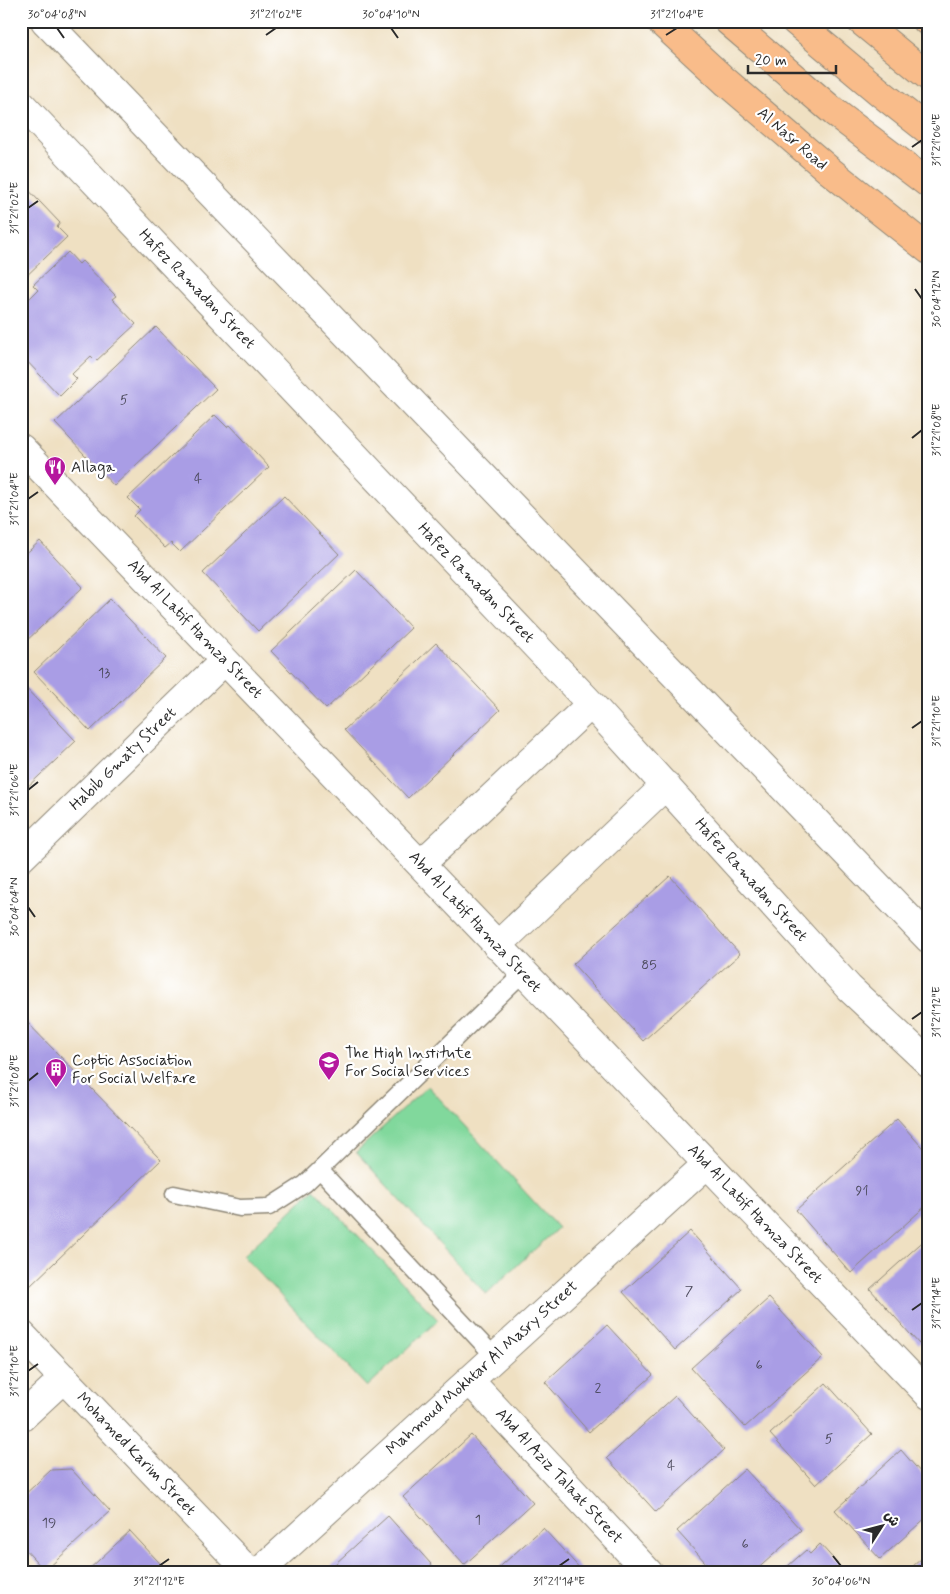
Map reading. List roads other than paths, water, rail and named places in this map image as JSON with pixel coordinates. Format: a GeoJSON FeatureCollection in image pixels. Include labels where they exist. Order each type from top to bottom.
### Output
{"type":"FeatureCollection","features":[{"type":"Feature","properties":{"kind":"highway","name":"Al Nasr Road"},"geometry":{"type":"LineString","coordinates":[[660,21],[725,81],[822,165],[929,250]]}},
{"type":"Feature","properties":{"kind":"highway"},"geometry":{"type":"LineString","coordinates":[[795,21],[929,131]]}},
{"type":"Feature","properties":{"kind":"highway"},"geometry":{"type":"LineString","coordinates":[[861,21],[929,78]]}},
{"type":"Feature","properties":{"kind":"highway"},"geometry":{"type":"LineString","coordinates":[[736,28],[834,112],[929,184]]}},
{"type":"Feature","properties":{"kind":"street"},"geometry":{"type":"LineString","coordinates":[[46,21],[929,939]]}},
{"type":"Feature","properties":{"kind":"street","name":"Hafez Ramadan Street"},"geometry":{"type":"LineString","coordinates":[[21,104],[591,704],[850,988],[929,1063]]}},
{"type":"Feature","properties":{"kind":"street","name":"Abd Al Latif Hamza Street"},"geometry":{"type":"LineString","coordinates":[[21,448],[929,1395]]}},
{"type":"Feature","properties":{"kind":"street","name":"Habib Gmaty Street"},"geometry":{"type":"LineString","coordinates":[[21,858],[224,660]]}},
{"type":"Feature","properties":{"kind":"street"},"geometry":{"type":"LineString","coordinates":[[421,864],[591,704]]}},
{"type":"Feature","properties":{"kind":"street"},"geometry":{"type":"LineString","coordinates":[[497,946],[666,785]]}},
{"type":"Feature","properties":{"kind":"street","name":"Mahmoud Mokhtar Al Masry Street"},"geometry":{"type":"LineString","coordinates":[[258,1573],[707,1164]]}},
{"type":"Feature","properties":{"kind":"street","name":"Mohamed Karim Street"},"geometry":{"type":"LineString","coordinates":[[21,1334],[250,1573]]}},
{"type":"Feature","properties":{"kind":"street"},"geometry":{"type":"LineString","coordinates":[[21,1418],[64,1378]]}},
{"type":"Feature","properties":{"kind":"street","name":"Abd Al Aziz Talaat Street"},"geometry":{"type":"LineString","coordinates":[[469,1380],[649,1573]]}},
{"type":"Feature","properties":{"kind":"lane"},"geometry":{"type":"LineString","coordinates":[[174,1194],[240,1208],[269,1208],[306,1184],[523,972]]}},
{"type":"Feature","properties":{"kind":"lane"},"geometry":{"type":"LineString","coordinates":[[320,1170],[495,1357]]}},
{"type":"Feature","properties":{"kind":"place","name":"Allaga"},"geometry":{"type":"Point","coordinates":[55,486]}},
{"type":"Feature","properties":{"kind":"place","name":"The High Institute For Social Services"},"geometry":{"type":"Point","coordinates":[329,1081]}},
{"type":"Feature","properties":{"kind":"place","name":"Coptic Association For Social Welfare"},"geometry":{"type":"Point","coordinates":[56,1088]}}]}
